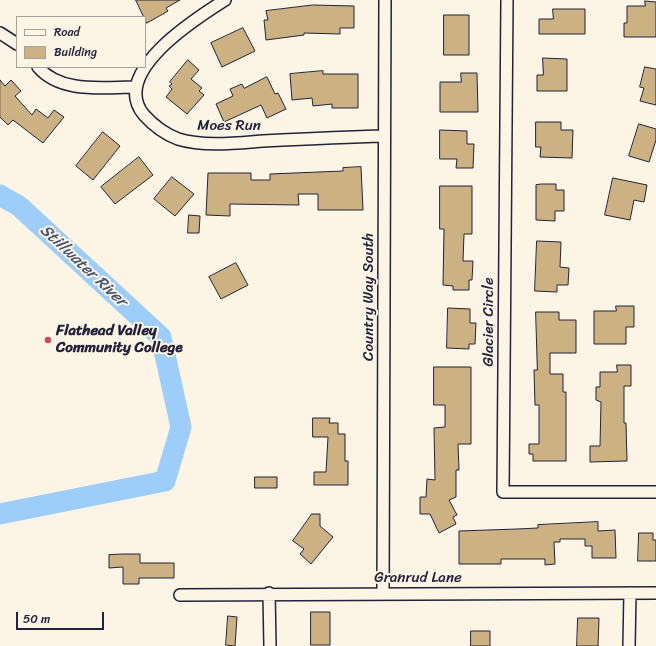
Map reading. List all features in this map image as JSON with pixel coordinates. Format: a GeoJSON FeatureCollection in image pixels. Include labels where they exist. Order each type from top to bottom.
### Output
{"type":"FeatureCollection","features":[{"type":"Feature","properties":{"kind":"street"},"geometry":{"type":"LineString","coordinates":[[146,67],[163,45],[201,15],[225,0]]}},
{"type":"Feature","properties":{"kind":"street","name":"Country Way South"},"geometry":{"type":"LineString","coordinates":[[383,593],[385,0]]}},
{"type":"Feature","properties":{"kind":"street","name":"Glacier Circle"},"geometry":{"type":"LineString","coordinates":[[507,0],[503,492],[656,492]]}},
{"type":"Feature","properties":{"kind":"street"},"geometry":{"type":"LineString","coordinates":[[0,33],[16,43]]}},
{"type":"Feature","properties":{"kind":"street"},"geometry":{"type":"LineString","coordinates":[[39,68],[60,83],[82,87],[135,87],[145,68]]}},
{"type":"Feature","properties":{"kind":"street","name":"Moes Run"},"geometry":{"type":"LineString","coordinates":[[135,87],[138,107],[153,126],[179,139],[213,144],[384,136]]}},
{"type":"Feature","properties":{"kind":"street"},"geometry":{"type":"LineString","coordinates":[[269,593],[270,646]]}},
{"type":"Feature","properties":{"kind":"street","name":"Granrud Lane"},"geometry":{"type":"LineString","coordinates":[[180,595],[269,593],[656,593]]}},
{"type":"Feature","properties":{"kind":"street"},"geometry":{"type":"LineString","coordinates":[[629,646],[630,593]]}},
{"type":"Feature","properties":{"kind":"building"},"geometry":{"type":"Polygon","coordinates":[[[136,0],[180,0],[166,8],[168,11],[147,23],[146,16],[144,16],[136,0]]]}},
{"type":"Feature","properties":{"kind":"building"},"geometry":{"type":"Polygon","coordinates":[[[645,1],[656,2],[656,37],[624,37],[624,23],[627,23],[627,6],[645,6],[645,1]]]}},
{"type":"Feature","properties":{"kind":"building"},"geometry":{"type":"Polygon","coordinates":[[[313,5],[354,6],[354,28],[340,28],[340,34],[304,33],[304,35],[266,40],[264,20],[268,20],[266,11],[313,5]]]}},
{"type":"Feature","properties":{"kind":"building"},"geometry":{"type":"Polygon","coordinates":[[[553,9],[585,9],[585,34],[539,34],[539,19],[553,19],[553,9]]]}},
{"type":"Feature","properties":{"kind":"building"},"geometry":{"type":"Polygon","coordinates":[[[444,15],[469,15],[469,55],[444,55],[444,15]]]}},
{"type":"Feature","properties":{"kind":"building"},"geometry":{"type":"Polygon","coordinates":[[[243,28],[255,51],[222,67],[211,43],[243,28]]]}},
{"type":"Feature","properties":{"kind":"building"},"geometry":{"type":"Polygon","coordinates":[[[543,58],[567,59],[567,91],[537,91],[537,75],[543,75],[543,58]]]}},
{"type":"Feature","properties":{"kind":"building"},"geometry":{"type":"Polygon","coordinates":[[[188,60],[199,70],[191,79],[202,88],[199,91],[204,95],[187,114],[166,97],[172,89],[169,86],[172,84],[170,82],[188,60]]]}},
{"type":"Feature","properties":{"kind":"building"},"geometry":{"type":"Polygon","coordinates":[[[645,67],[656,69],[656,105],[640,101],[644,88],[640,87],[645,67]]]}},
{"type":"Feature","properties":{"kind":"building"},"geometry":{"type":"Polygon","coordinates":[[[323,71],[323,74],[358,74],[358,108],[332,108],[332,104],[313,106],[312,98],[292,100],[290,74],[323,71]]]}},
{"type":"Feature","properties":{"kind":"building"},"geometry":{"type":"Polygon","coordinates":[[[461,73],[477,73],[478,112],[440,112],[440,82],[461,82],[461,73]]]}},
{"type":"Feature","properties":{"kind":"building"},"geometry":{"type":"Polygon","coordinates":[[[267,77],[275,94],[278,93],[286,109],[267,118],[261,105],[224,122],[216,104],[233,96],[230,89],[242,84],[244,88],[267,77]]]}},
{"type":"Feature","properties":{"kind":"building"},"geometry":{"type":"Polygon","coordinates":[[[0,80],[5,86],[11,80],[21,91],[15,96],[32,115],[36,109],[48,118],[54,110],[64,117],[43,143],[13,120],[8,125],[0,117],[0,80]]]}},
{"type":"Feature","properties":{"kind":"building"},"geometry":{"type":"Polygon","coordinates":[[[536,122],[561,122],[561,130],[573,130],[572,158],[540,157],[541,147],[536,147],[536,122]]]}},
{"type":"Feature","properties":{"kind":"building"},"geometry":{"type":"Polygon","coordinates":[[[639,124],[656,129],[656,140],[649,162],[629,156],[639,124]]]}},
{"type":"Feature","properties":{"kind":"building"},"geometry":{"type":"Polygon","coordinates":[[[440,130],[467,131],[467,144],[474,144],[473,168],[456,168],[457,159],[440,159],[440,130]]]}},
{"type":"Feature","properties":{"kind":"building"},"geometry":{"type":"Polygon","coordinates":[[[103,132],[120,146],[93,180],[76,166],[103,132]]]}},
{"type":"Feature","properties":{"kind":"building"},"geometry":{"type":"Polygon","coordinates":[[[139,157],[153,175],[115,204],[101,187],[139,157]]]}},
{"type":"Feature","properties":{"kind":"building"},"geometry":{"type":"Polygon","coordinates":[[[361,167],[363,210],[318,210],[318,194],[298,194],[299,205],[230,204],[230,216],[206,215],[208,173],[251,173],[251,180],[270,180],[270,174],[343,171],[343,168],[361,167]]]}},
{"type":"Feature","properties":{"kind":"building"},"geometry":{"type":"Polygon","coordinates":[[[172,177],[194,194],[175,216],[154,199],[172,177]]]}},
{"type":"Feature","properties":{"kind":"building"},"geometry":{"type":"Polygon","coordinates":[[[613,178],[647,185],[644,202],[634,200],[630,220],[605,215],[613,178]]]}},
{"type":"Feature","properties":{"kind":"building"},"geometry":{"type":"Polygon","coordinates":[[[556,184],[556,190],[564,190],[564,211],[555,211],[555,221],[536,220],[536,185],[556,184]]]}},
{"type":"Feature","properties":{"kind":"building"},"geometry":{"type":"Polygon","coordinates":[[[440,186],[472,186],[472,234],[464,234],[463,261],[473,261],[472,280],[469,280],[469,290],[453,290],[453,286],[443,285],[444,229],[440,229],[440,186]]]}},
{"type":"Feature","properties":{"kind":"building"},"geometry":{"type":"Polygon","coordinates":[[[189,215],[200,216],[199,233],[188,233],[189,215]]]}},
{"type":"Feature","properties":{"kind":"building"},"geometry":{"type":"Polygon","coordinates":[[[537,241],[561,242],[560,267],[569,268],[568,285],[557,285],[557,292],[535,291],[537,241]]]}},
{"type":"Feature","properties":{"kind":"building"},"geometry":{"type":"Polygon","coordinates":[[[236,263],[248,285],[221,299],[209,277],[236,263]]]}},
{"type":"Feature","properties":{"kind":"building"},"geometry":{"type":"Polygon","coordinates":[[[616,306],[634,306],[634,327],[626,327],[626,344],[594,344],[594,311],[616,311],[616,306]]]}},
{"type":"Feature","properties":{"kind":"building"},"geometry":{"type":"Polygon","coordinates":[[[448,308],[470,309],[470,323],[476,323],[475,344],[469,344],[469,349],[447,348],[448,308]]]}},
{"type":"Feature","properties":{"kind":"building"},"geometry":{"type":"Polygon","coordinates":[[[536,312],[559,312],[559,320],[576,320],[576,353],[550,353],[550,374],[563,374],[563,392],[566,392],[566,461],[533,461],[533,454],[529,454],[529,444],[539,444],[539,405],[535,405],[534,370],[537,370],[536,312]]]}},
{"type":"Feature","properties":{"kind":"building"},"geometry":{"type":"Polygon","coordinates":[[[617,365],[631,365],[631,386],[624,386],[624,423],[626,423],[627,461],[590,462],[590,446],[600,446],[601,402],[596,400],[596,387],[600,387],[600,372],[617,372],[617,365]]]}},
{"type":"Feature","properties":{"kind":"building"},"geometry":{"type":"Polygon","coordinates":[[[434,367],[471,367],[471,444],[458,444],[459,470],[456,470],[456,497],[449,500],[457,515],[453,517],[456,524],[439,533],[430,514],[420,514],[420,497],[426,497],[427,479],[435,480],[434,428],[445,427],[445,405],[434,405],[434,367]]]}},
{"type":"Feature","properties":{"kind":"building"},"geometry":{"type":"Polygon","coordinates":[[[313,418],[330,418],[329,423],[338,423],[338,434],[345,434],[345,461],[348,461],[348,485],[314,485],[314,472],[326,472],[328,437],[313,437],[313,418]]]}},
{"type":"Feature","properties":{"kind":"building"},"geometry":{"type":"Polygon","coordinates":[[[255,477],[277,477],[277,488],[255,488],[255,477]]]}},
{"type":"Feature","properties":{"kind":"building"},"geometry":{"type":"Polygon","coordinates":[[[312,514],[320,514],[320,526],[333,537],[311,564],[300,554],[304,549],[293,541],[312,514]]]}},
{"type":"Feature","properties":{"kind":"building"},"geometry":{"type":"Polygon","coordinates":[[[598,522],[598,531],[615,530],[616,558],[592,558],[592,546],[585,546],[585,539],[560,539],[560,542],[554,542],[555,564],[545,565],[545,559],[501,559],[501,564],[459,564],[459,531],[538,528],[538,525],[598,522]]]}},
{"type":"Feature","properties":{"kind":"building"},"geometry":{"type":"Polygon","coordinates":[[[639,533],[653,533],[653,540],[656,540],[656,561],[638,561],[639,533]]]}},
{"type":"Feature","properties":{"kind":"building"},"geometry":{"type":"Polygon","coordinates":[[[140,554],[140,563],[174,563],[174,578],[139,578],[139,584],[123,584],[123,567],[109,568],[109,555],[140,554]]]}},
{"type":"Feature","properties":{"kind":"building"},"geometry":{"type":"Polygon","coordinates":[[[311,612],[330,612],[330,645],[311,645],[311,612]]]}},
{"type":"Feature","properties":{"kind":"building"},"geometry":{"type":"Polygon","coordinates":[[[228,616],[237,617],[235,646],[226,645],[228,616]]]}},
{"type":"Feature","properties":{"kind":"building"},"geometry":{"type":"Polygon","coordinates":[[[578,618],[599,618],[598,646],[577,646],[578,618]]]}},
{"type":"Feature","properties":{"kind":"building"},"geometry":{"type":"Polygon","coordinates":[[[471,631],[490,631],[490,646],[471,646],[471,631]]]}},
{"type":"Feature","properties":{"kind":"waterway","name":"Stillwater River"},"geometry":{"type":"LineString","coordinates":[[0,195],[19,206],[161,337],[181,427],[165,481],[0,514]]}},
{"type":"Feature","properties":{"kind":"place","name":"Flathead Valley Community College"},"geometry":{"type":"Point","coordinates":[48,340]}}]}
